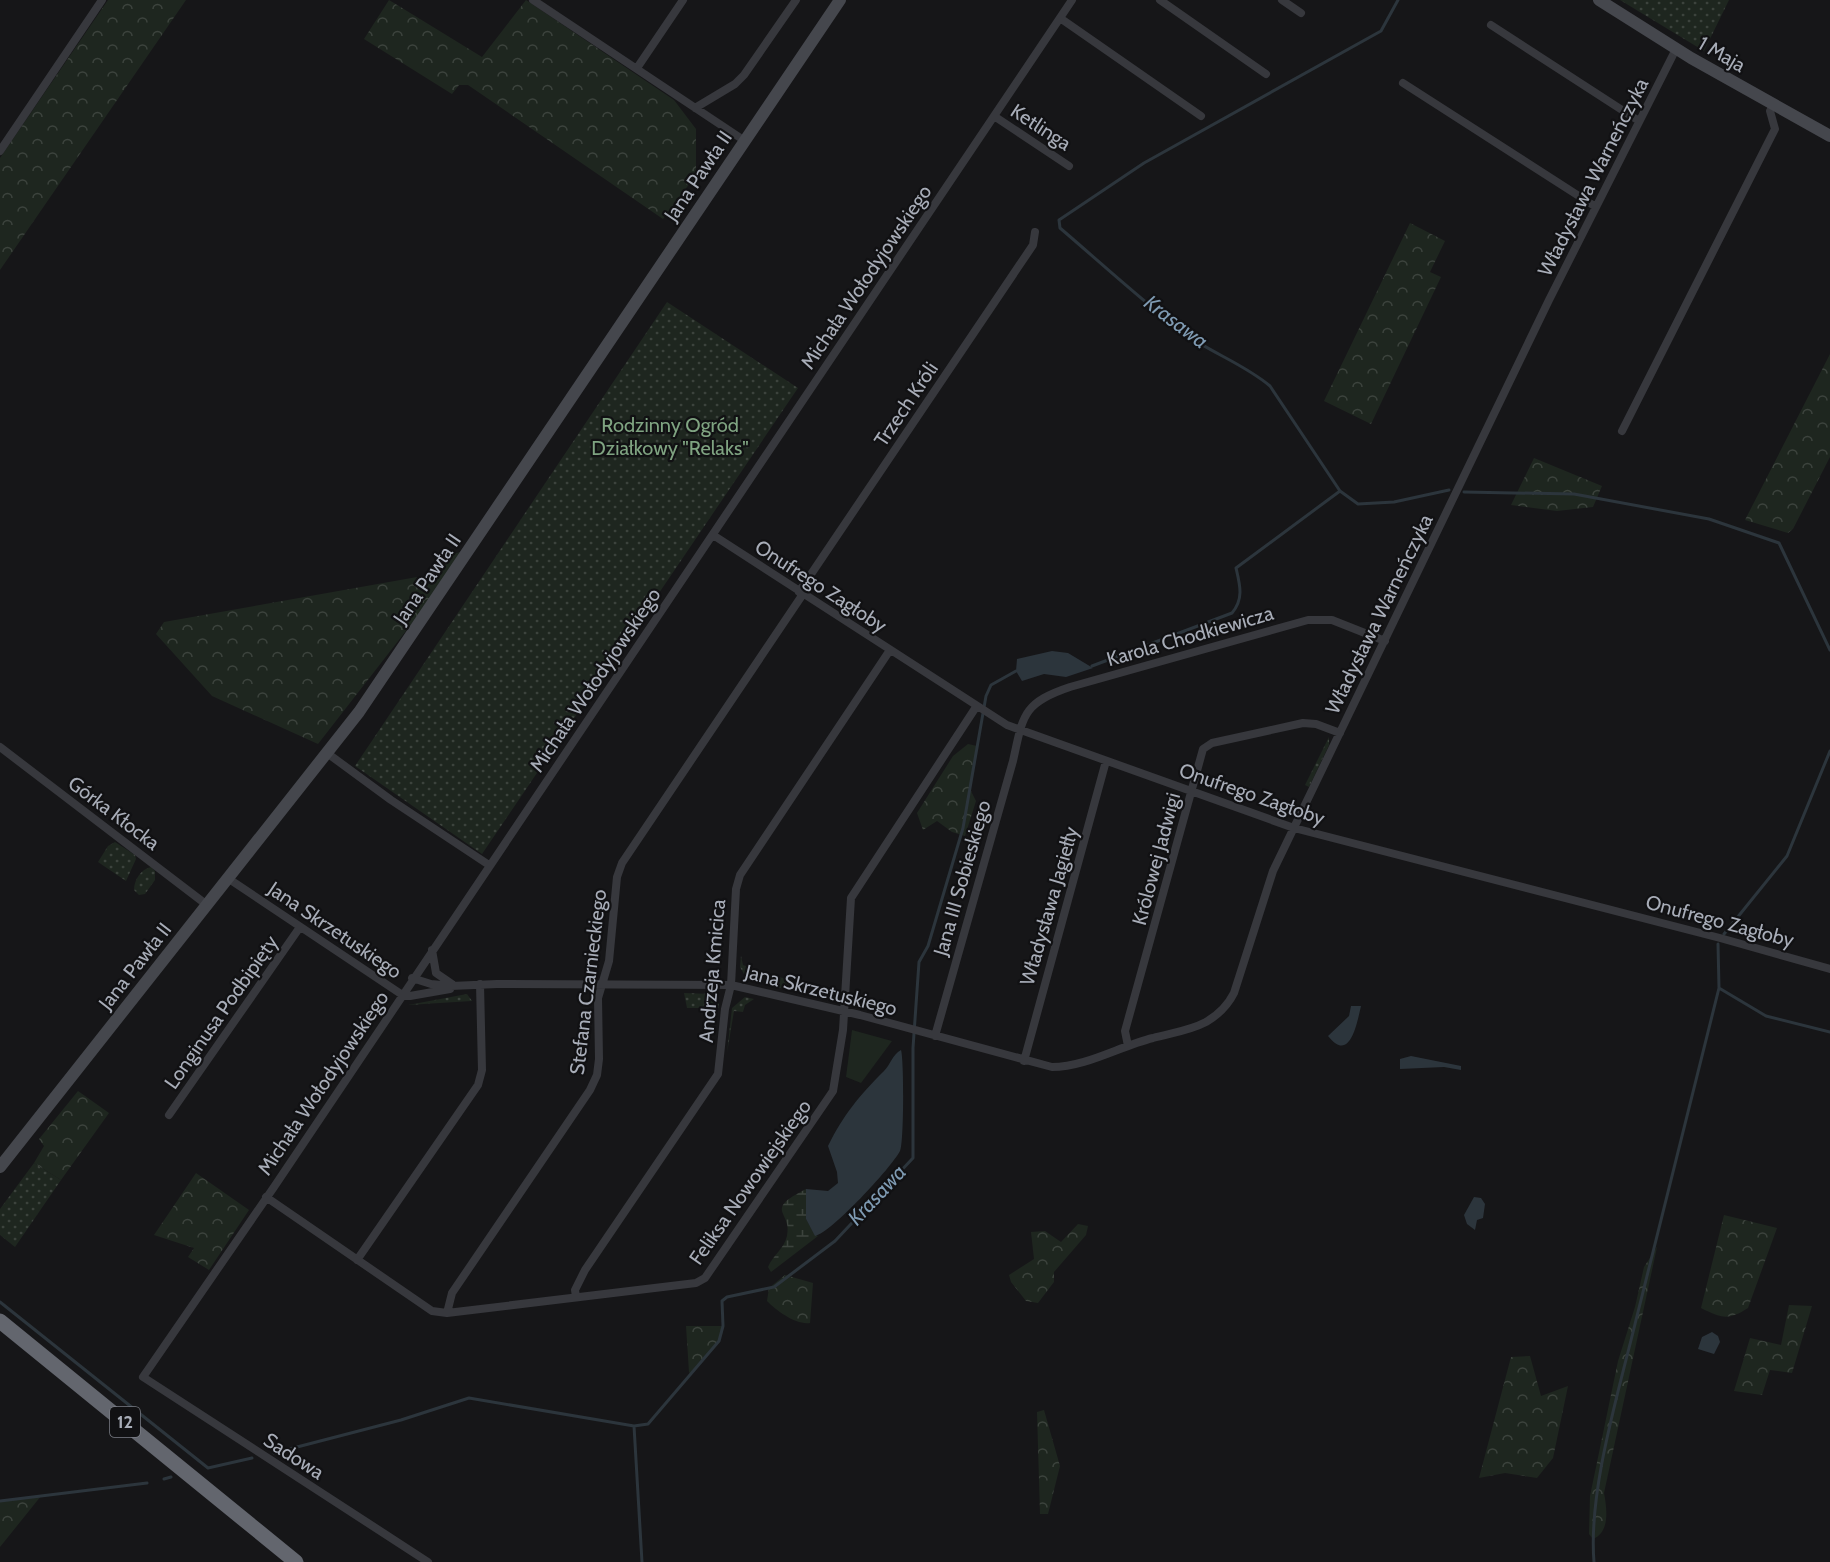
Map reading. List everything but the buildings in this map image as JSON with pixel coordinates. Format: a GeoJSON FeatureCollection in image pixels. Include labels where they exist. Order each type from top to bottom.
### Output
{"type":"FeatureCollection","features":[{"type":"Feature","properties":{"kind":"highway","name":"12"},"geometry":{"type":"LineString","coordinates":[[0,1322],[296,1562]]}},
{"type":"Feature","properties":{"kind":"main road","name":"Jana Pawła II"},"geometry":{"type":"LineString","coordinates":[[0,1167],[327,753],[398,656],[840,0]]}},
{"type":"Feature","properties":{"kind":"main road","name":"1 Maja"},"geometry":{"type":"LineString","coordinates":[[1599,0],[1676,49],[1830,136]]}},
{"type":"Feature","properties":{"kind":"street"},"geometry":{"type":"LineString","coordinates":[[0,151],[102,0]]}},
{"type":"Feature","properties":{"kind":"street"},"geometry":{"type":"LineString","coordinates":[[533,0],[745,141]]}},
{"type":"Feature","properties":{"kind":"street"},"geometry":{"type":"LineString","coordinates":[[637,68],[683,0]]}},
{"type":"Feature","properties":{"kind":"street"},"geometry":{"type":"LineString","coordinates":[[695,108],[735,84],[744,75],[796,0]]}},
{"type":"Feature","properties":{"kind":"street","name":"Michała Wołodyjowskiego"},"geometry":{"type":"LineString","coordinates":[[143,1377],[1072,0]]}},
{"type":"Feature","properties":{"kind":"street"},"geometry":{"type":"LineString","coordinates":[[1160,0],[1266,74]]}},
{"type":"Feature","properties":{"kind":"street"},"geometry":{"type":"LineString","coordinates":[[1282,0],[1301,13]]}},
{"type":"Feature","properties":{"kind":"street"},"geometry":{"type":"LineString","coordinates":[[1060,18],[1201,116]]}},
{"type":"Feature","properties":{"kind":"street"},"geometry":{"type":"LineString","coordinates":[[1491,25],[1639,121]]}},
{"type":"Feature","properties":{"kind":"street","name":"Władysława Warneńczyka"},"geometry":{"type":"LineString","coordinates":[[1024,1061],[1052,1067],[1069,1066],[1128,1046],[1191,1029],[1208,1021],[1226,1006],[1237,985],[1265,890],[1294,828],[1596,207],[1676,49]]}},
{"type":"Feature","properties":{"kind":"street"},"geometry":{"type":"LineString","coordinates":[[1403,83],[1596,207]]}},
{"type":"Feature","properties":{"kind":"street"},"geometry":{"type":"LineString","coordinates":[[1622,431],[1775,129],[1770,111],[1773,105]]}},
{"type":"Feature","properties":{"kind":"street","name":"Ketlinga"},"geometry":{"type":"LineString","coordinates":[[994,116],[1069,166]]}},
{"type":"Feature","properties":{"kind":"street","name":"Trzech Króli"},"geometry":{"type":"LineString","coordinates":[[801,593],[1033,245],[1035,232]]}},
{"type":"Feature","properties":{"kind":"street","name":"Onufrego Zagłoby"},"geometry":{"type":"LineString","coordinates":[[713,535],[981,710],[1018,728],[1294,828],[1830,969]]}},
{"type":"Feature","properties":{"kind":"street","name":"Stefana Czarnieckiego"},"geometry":{"type":"LineString","coordinates":[[447,1313],[452,1292],[590,1090],[597,1075],[601,984],[609,961],[617,877],[622,863],[801,593]]}},
{"type":"Feature","properties":{"kind":"street","name":"Karola Chodkiewicza"},"geometry":{"type":"LineString","coordinates":[[1018,728],[1026,714],[1042,699],[1061,690],[1308,620],[1332,620],[1385,641]]}},
{"type":"Feature","properties":{"kind":"street","name":"Andrzeja Kmicica"},"geometry":{"type":"LineString","coordinates":[[576,1297],[575,1290],[585,1270],[714,1082],[720,1062],[725,1010],[731,985],[736,889],[740,875],[890,650]]}},
{"type":"Feature","properties":{"kind":"street","name":"Feliksa Nowowiejskiego"},"geometry":{"type":"LineString","coordinates":[[266,1197],[426,1309],[447,1313],[696,1284],[713,1270],[833,1091],[844,1011],[848,912],[851,898],[981,710]]}},
{"type":"Feature","properties":{"kind":"street","name":"Królowej Jadwigi"},"geometry":{"type":"LineString","coordinates":[[1128,1046],[1125,1031],[1201,753],[1206,746],[1303,723],[1316,724],[1340,733]]}},
{"type":"Feature","properties":{"kind":"street","name":"Jana III Sobieskiego"},"geometry":{"type":"LineString","coordinates":[[935,1036],[1013,760],[1018,728]]}},
{"type":"Feature","properties":{"kind":"street","name":"Górka Kłocka"},"geometry":{"type":"LineString","coordinates":[[0,747],[207,905]]}},
{"type":"Feature","properties":{"kind":"street"},"geometry":{"type":"LineString","coordinates":[[327,753],[489,865]]}},
{"type":"Feature","properties":{"kind":"street","name":"Władysława Jagiełły"},"geometry":{"type":"LineString","coordinates":[[1024,1061],[1106,761]]}},
{"type":"Feature","properties":{"kind":"street","name":"Jana Skrzetuskiego"},"geometry":{"type":"LineString","coordinates":[[228,879],[402,994],[410,996],[480,984],[731,985],[844,1011],[1024,1061]]}},
{"type":"Feature","properties":{"kind":"street","name":"Longinusa Podbipięty"},"geometry":{"type":"LineString","coordinates":[[169,1115],[300,927]]}},
{"type":"Feature","properties":{"kind":"street","name":"Jana Skrzetuskiego"},"geometry":{"type":"LineString","coordinates":[[432,950],[433,968],[440,978],[462,986]]}},
{"type":"Feature","properties":{"kind":"street","name":"Jana Skrzetuskiego"},"geometry":{"type":"LineString","coordinates":[[412,978],[430,984],[462,986]]}},
{"type":"Feature","properties":{"kind":"street"},"geometry":{"type":"LineString","coordinates":[[357,1260],[478,1085],[482,1062],[480,984]]}},
{"type":"Feature","properties":{"kind":"street","name":"Sadowa"},"geometry":{"type":"LineString","coordinates":[[143,1377],[428,1562]]}},
{"type":"Feature","properties":{"kind":"green space"},"geometry":{"type":"Polygon","coordinates":[[[108,0],[186,0],[0,270],[0,158],[108,0]]]}},
{"type":"Feature","properties":{"kind":"green space"},"geometry":{"type":"Polygon","coordinates":[[[389,0],[482,57],[526,0],[674,100],[696,129],[696,175],[663,219],[468,85],[459,85],[452,94],[364,39],[389,0]]]}},
{"type":"Feature","properties":{"kind":"green space"},"geometry":{"type":"Polygon","coordinates":[[[1620,0],[1729,0],[1704,51],[1620,0]]]}},
{"type":"Feature","properties":{"kind":"green space"},"geometry":{"type":"Polygon","coordinates":[[[1410,223],[1445,241],[1430,272],[1441,277],[1371,424],[1324,401],[1410,223]]]}},
{"type":"Feature","properties":{"kind":"green space","name":"Rodzinny Ogród Działkowy \"Relaks\""},"geometry":{"type":"Polygon","coordinates":[[[667,302],[798,388],[482,854],[355,766],[667,302]]]}},
{"type":"Feature","properties":{"kind":"green space"},"geometry":{"type":"Polygon","coordinates":[[[1830,354],[1830,457],[1793,529],[1788,533],[1745,520],[1830,354]]]}},
{"type":"Feature","properties":{"kind":"green space"},"geometry":{"type":"Polygon","coordinates":[[[1534,458],[1602,486],[1593,507],[1557,511],[1511,505],[1534,458]]]}},
{"type":"Feature","properties":{"kind":"green space"},"geometry":{"type":"Polygon","coordinates":[[[464,551],[437,591],[318,744],[212,696],[156,634],[164,622],[434,574],[449,555],[464,551]]]}},
{"type":"Feature","properties":{"kind":"green space"},"geometry":{"type":"Polygon","coordinates":[[[1329,737],[1329,745],[1309,787],[1305,785],[1329,737]]]}},
{"type":"Feature","properties":{"kind":"green space"},"geometry":{"type":"Polygon","coordinates":[[[968,744],[977,746],[970,789],[976,801],[965,836],[952,832],[937,821],[923,830],[917,813],[953,756],[968,744]]]}},
{"type":"Feature","properties":{"kind":"green space"},"geometry":{"type":"Polygon","coordinates":[[[115,842],[135,855],[136,859],[126,881],[98,862],[108,846],[115,842]]]}},
{"type":"Feature","properties":{"kind":"green space"},"geometry":{"type":"Polygon","coordinates":[[[151,867],[155,871],[155,880],[145,894],[139,895],[134,890],[137,879],[144,870],[151,867]]]}},
{"type":"Feature","properties":{"kind":"green space"},"geometry":{"type":"Polygon","coordinates":[[[741,956],[743,965],[756,970],[754,982],[748,981],[740,967],[741,956]]]}},
{"type":"Feature","properties":{"kind":"green space"},"geometry":{"type":"Polygon","coordinates":[[[773,975],[796,982],[794,991],[770,986],[773,975]]]}},
{"type":"Feature","properties":{"kind":"green space"},"geometry":{"type":"Polygon","coordinates":[[[684,993],[711,994],[719,1004],[719,1008],[687,1008],[684,993]]]}},
{"type":"Feature","properties":{"kind":"green space"},"geometry":{"type":"Polygon","coordinates":[[[467,994],[472,1001],[408,1005],[467,994]]]}},
{"type":"Feature","properties":{"kind":"green space"},"geometry":{"type":"Polygon","coordinates":[[[745,997],[754,999],[745,1005],[743,1012],[734,1011],[727,1053],[732,1008],[745,997]]]}},
{"type":"Feature","properties":{"kind":"green space"},"geometry":{"type":"Polygon","coordinates":[[[852,1030],[892,1041],[861,1083],[846,1077],[852,1030]]]}},
{"type":"Feature","properties":{"kind":"green space"},"geometry":{"type":"Polygon","coordinates":[[[78,1091],[109,1113],[61,1180],[34,1163],[44,1146],[39,1139],[78,1091]]]}},
{"type":"Feature","properties":{"kind":"green space"},"geometry":{"type":"Polygon","coordinates":[[[34,1163],[61,1180],[15,1247],[0,1235],[0,1209],[34,1163]]]}},
{"type":"Feature","properties":{"kind":"green space"},"geometry":{"type":"Polygon","coordinates":[[[196,1173],[249,1210],[209,1270],[188,1257],[194,1248],[154,1235],[196,1173]]]}},
{"type":"Feature","properties":{"kind":"green space"},"geometry":{"type":"Polygon","coordinates":[[[806,1189],[806,1219],[815,1235],[818,1236],[771,1272],[768,1267],[787,1236],[788,1228],[782,1207],[793,1196],[806,1189]]]}},
{"type":"Feature","properties":{"kind":"green space"},"geometry":{"type":"Polygon","coordinates":[[[1724,1215],[1777,1228],[1748,1308],[1735,1315],[1724,1317],[1701,1308],[1724,1215]]]}},
{"type":"Feature","properties":{"kind":"green space"},"geometry":{"type":"Polygon","coordinates":[[[1078,1224],[1088,1226],[1086,1235],[1054,1272],[1054,1282],[1038,1303],[1026,1301],[1011,1282],[1009,1275],[1034,1259],[1031,1232],[1045,1231],[1061,1242],[1078,1224]]]}},
{"type":"Feature","properties":{"kind":"green space"},"geometry":{"type":"Polygon","coordinates":[[[1657,1247],[1604,1493],[1605,1526],[1593,1539],[1589,1534],[1590,1496],[1618,1361],[1635,1307],[1644,1267],[1657,1247]]]}},
{"type":"Feature","properties":{"kind":"green space"},"geometry":{"type":"Polygon","coordinates":[[[785,1275],[813,1283],[810,1323],[793,1320],[767,1301],[769,1288],[785,1275]]]}},
{"type":"Feature","properties":{"kind":"green space"},"geometry":{"type":"Polygon","coordinates":[[[1789,1305],[1812,1306],[1792,1373],[1770,1370],[1762,1395],[1734,1391],[1750,1338],[1781,1345],[1789,1305]]]}},
{"type":"Feature","properties":{"kind":"green space"},"geometry":{"type":"Polygon","coordinates":[[[686,1326],[723,1326],[719,1341],[691,1375],[689,1372],[686,1326]]]}},
{"type":"Feature","properties":{"kind":"green space"},"geometry":{"type":"Polygon","coordinates":[[[1530,1356],[1541,1396],[1568,1386],[1553,1458],[1537,1478],[1505,1473],[1479,1478],[1511,1357],[1530,1356]]]}},
{"type":"Feature","properties":{"kind":"green space"},"geometry":{"type":"Polygon","coordinates":[[[1044,1410],[1060,1466],[1048,1514],[1040,1514],[1037,1412],[1044,1410]]]}},
{"type":"Feature","properties":{"kind":"green space"},"geometry":{"type":"Polygon","coordinates":[[[41,1496],[0,1547],[0,1501],[41,1496]]]}},
{"type":"Feature","properties":{"kind":"shaded area"},"geometry":{"type":"Polygon","coordinates":[[[1052,651],[1068,653],[1093,668],[1066,677],[1044,674],[1022,681],[1016,671],[1017,659],[1052,651]]]}},
{"type":"Feature","properties":{"kind":"shaded area"},"geometry":{"type":"Polygon","coordinates":[[[1351,1006],[1361,1006],[1355,1030],[1347,1043],[1342,1046],[1328,1036],[1349,1016],[1351,1006]]]}},
{"type":"Feature","properties":{"kind":"shaded area"},"geometry":{"type":"Polygon","coordinates":[[[901,1050],[903,1101],[900,1151],[860,1198],[834,1223],[815,1236],[806,1219],[806,1189],[828,1191],[838,1183],[837,1172],[828,1146],[853,1106],[901,1050]]]}},
{"type":"Feature","properties":{"kind":"shaded area"},"geometry":{"type":"Polygon","coordinates":[[[1411,1056],[1461,1066],[1461,1070],[1444,1067],[1400,1069],[1400,1059],[1411,1056]]]}},
{"type":"Feature","properties":{"kind":"shaded area"},"geometry":{"type":"Polygon","coordinates":[[[1474,1197],[1481,1198],[1485,1204],[1483,1218],[1477,1220],[1475,1230],[1467,1224],[1464,1215],[1474,1197]]]}},
{"type":"Feature","properties":{"kind":"shaded area"},"geometry":{"type":"Polygon","coordinates":[[[1712,1332],[1718,1336],[1720,1342],[1714,1354],[1698,1349],[1702,1337],[1712,1332]]]}},
{"type":"Feature","properties":{"kind":"waterway","name":"Krasawa"},"geometry":{"type":"LineString","coordinates":[[1092,666],[1232,613],[1240,597],[1236,568],[1340,491],[1270,386],[1184,333],[1060,228],[1059,220],[1144,163],[1381,31],[1398,0]]}},
{"type":"Feature","properties":{"kind":"waterway"},"geometry":{"type":"LineString","coordinates":[[1340,491],[1358,504],[1394,502],[1449,490]]}},
{"type":"Feature","properties":{"kind":"waterway"},"geometry":{"type":"LineString","coordinates":[[1464,492],[1574,494],[1709,519],[1779,543],[1830,650]]}},
{"type":"Feature","properties":{"kind":"waterway","name":"Krasawa"},"geometry":{"type":"LineString","coordinates":[[274,1453],[401,1420],[469,1398],[634,1426],[648,1424],[719,1341],[723,1326],[722,1301],[727,1297],[774,1287],[835,1241],[913,1158],[913,1048],[919,962],[928,946],[963,828],[986,696],[991,685],[1016,671]]}},
{"type":"Feature","properties":{"kind":"waterway"},"geometry":{"type":"LineString","coordinates":[[1724,934],[1787,856],[1830,751]]}},
{"type":"Feature","properties":{"kind":"waterway"},"geometry":{"type":"LineString","coordinates":[[1718,944],[1719,988],[1766,1016],[1830,1032]]}},
{"type":"Feature","properties":{"kind":"waterway"},"geometry":{"type":"LineString","coordinates":[[1594,1562],[1593,1534],[1606,1441],[1719,988]]}},
{"type":"Feature","properties":{"kind":"waterway"},"geometry":{"type":"LineString","coordinates":[[0,1302],[208,1468],[252,1458]]}},
{"type":"Feature","properties":{"kind":"waterway","name":"Krasawa"},"geometry":{"type":"LineString","coordinates":[[634,1426],[642,1562]]}},
{"type":"Feature","properties":{"kind":"waterway"},"geometry":{"type":"LineString","coordinates":[[164,1479],[171,1477]]}},
{"type":"Feature","properties":{"kind":"waterway"},"geometry":{"type":"LineString","coordinates":[[0,1501],[147,1483]]}}]}
